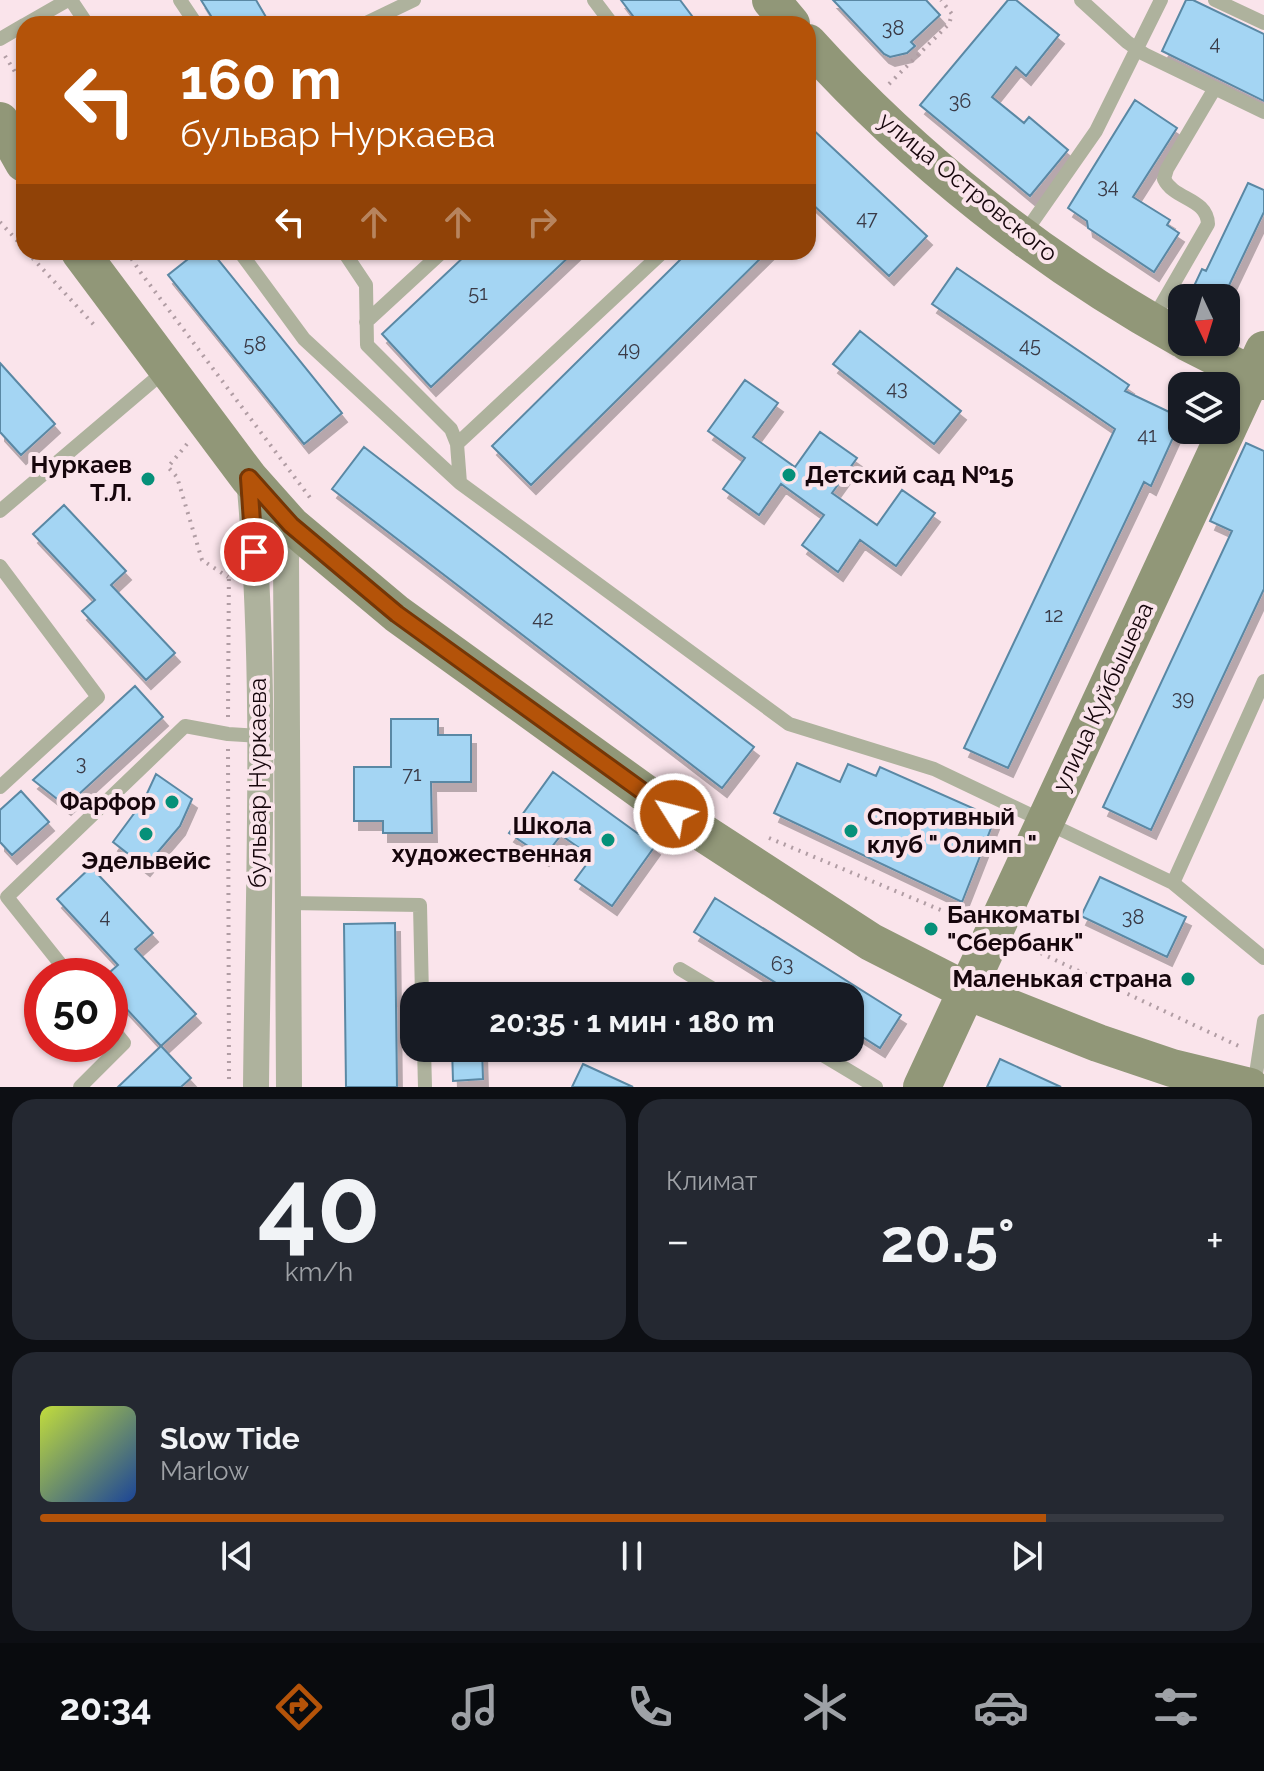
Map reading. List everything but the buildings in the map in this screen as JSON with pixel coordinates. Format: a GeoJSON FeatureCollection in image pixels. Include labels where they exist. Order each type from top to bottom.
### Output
{"type":"FeatureCollection","features":[{"type":"Feature","properties":{"kind":"main road"},"geometry":{"type":"LineString","coordinates":[[771,0],[784,16]]}},
{"type":"Feature","properties":{"kind":"main road","name":"улица Островского"},"geometry":{"type":"LineString","coordinates":[[816,51],[868,105],[938,169],[1022,236],[1168,332]]}},
{"type":"Feature","properties":{"kind":"main road"},"geometry":{"type":"LineString","coordinates":[[0,121],[16,149]]}},
{"type":"Feature","properties":{"kind":"main road"},"geometry":{"type":"LineString","coordinates":[[0,160],[16,177]]}},
{"type":"Feature","properties":{"kind":"main road"},"geometry":{"type":"LineString","coordinates":[[86,260],[249,478],[302,513],[397,614],[674,814],[794,895],[871,942],[967,991],[1098,1043],[1172,1068],[1254,1076]]}},
{"type":"Feature","properties":{"kind":"main road","name":"улица Островского"},"geometry":{"type":"LineString","coordinates":[[1227,356],[1260,369]]}},
{"type":"Feature","properties":{"kind":"main road","name":"улица Куйбышева"},"geometry":{"type":"LineString","coordinates":[[922,1087],[1260,369]]}},
{"type":"Feature","properties":{"kind":"street","name":"бульвар Нуркаева"},"geometry":{"type":"LineString","coordinates":[[249,478],[254,529],[259,736],[256,1087]]}},
{"type":"Feature","properties":{"kind":"street","name":"бульвар Нуркаева"},"geometry":{"type":"LineString","coordinates":[[289,1087],[286,558],[302,513]]}},
{"type":"Feature","properties":{"kind":"lane"},"geometry":{"type":"LineString","coordinates":[[41,16],[70,0]]}},
{"type":"Feature","properties":{"kind":"lane"},"geometry":{"type":"LineString","coordinates":[[381,16],[414,0]]}},
{"type":"Feature","properties":{"kind":"lane"},"geometry":{"type":"LineString","coordinates":[[1022,236],[1096,131],[1161,0]]}},
{"type":"Feature","properties":{"kind":"lane"},"geometry":{"type":"LineString","coordinates":[[1215,0],[1264,23]]}},
{"type":"Feature","properties":{"kind":"lane"},"geometry":{"type":"LineString","coordinates":[[1087,2],[1137,49],[1264,112]]}},
{"type":"Feature","properties":{"kind":"lane"},"geometry":{"type":"LineString","coordinates":[[1189,284],[1208,224],[1205,211],[1168,187],[1164,179],[1215,88]]}},
{"type":"Feature","properties":{"kind":"lane"},"geometry":{"type":"LineString","coordinates":[[246,260],[304,339],[460,483],[789,724],[934,769],[1173,883],[1264,958]]}},
{"type":"Feature","properties":{"kind":"lane"},"geometry":{"type":"LineString","coordinates":[[349,260],[366,285],[367,345],[451,429],[457,444],[460,483]]}},
{"type":"Feature","properties":{"kind":"lane"},"geometry":{"type":"LineString","coordinates":[[366,322],[433,260]]}},
{"type":"Feature","properties":{"kind":"lane"},"geometry":{"type":"LineString","coordinates":[[457,444],[654,260]]}},
{"type":"Feature","properties":{"kind":"lane"},"geometry":{"type":"LineString","coordinates":[[1,507],[167,369]]}},
{"type":"Feature","properties":{"kind":"lane"},"geometry":{"type":"LineString","coordinates":[[0,566],[98,697],[0,787]]}},
{"type":"Feature","properties":{"kind":"lane"},"geometry":{"type":"LineString","coordinates":[[1173,883],[1264,681]]}},
{"type":"Feature","properties":{"kind":"lane"},"geometry":{"type":"LineString","coordinates":[[55,958],[3,893],[185,726],[259,736]]}},
{"type":"Feature","properties":{"kind":"lane"},"geometry":{"type":"LineString","coordinates":[[288,903],[420,905],[422,982]]}},
{"type":"Feature","properties":{"kind":"lane"},"geometry":{"type":"LineString","coordinates":[[680,969],[702,982]]}},
{"type":"Feature","properties":{"kind":"lane"},"geometry":{"type":"LineString","coordinates":[[1254,1076],[1264,1021]]}},
{"type":"Feature","properties":{"kind":"lane"},"geometry":{"type":"LineString","coordinates":[[80,1087],[105,1062]]}},
{"type":"Feature","properties":{"kind":"lane"},"geometry":{"type":"LineString","coordinates":[[424,1062],[425,1087]]}},
{"type":"Feature","properties":{"kind":"lane"},"geometry":{"type":"LineString","coordinates":[[834,1062],[876,1087]]}},
{"type":"Feature","properties":{"kind":"path"},"geometry":{"type":"LineString","coordinates":[[868,105],[949,24],[952,14],[941,0]]}},
{"type":"Feature","properties":{"kind":"path"},"geometry":{"type":"LineString","coordinates":[[0,47],[16,73]]}},
{"type":"Feature","properties":{"kind":"path"},"geometry":{"type":"LineString","coordinates":[[0,222],[16,239]]}},
{"type":"Feature","properties":{"kind":"path"},"geometry":{"type":"LineString","coordinates":[[35,260],[98,329]]}},
{"type":"Feature","properties":{"kind":"path"},"geometry":{"type":"LineString","coordinates":[[132,260],[302,513]]}},
{"type":"Feature","properties":{"kind":"path"},"geometry":{"type":"LineString","coordinates":[[190,440],[168,467],[177,477],[202,560],[228,577]]}},
{"type":"Feature","properties":{"kind":"path"},"geometry":{"type":"LineString","coordinates":[[229,548],[229,1087]]}},
{"type":"Feature","properties":{"kind":"path"},"geometry":{"type":"LineString","coordinates":[[757,833],[994,931],[1254,1076]]}},
{"type":"Feature","properties":{"kind":"place","name":"Детский сад №15"},"geometry":{"type":"Point","coordinates":[789,475]}},
{"type":"Feature","properties":{"kind":"place","name":"Нуркаев Т.Л."},"geometry":{"type":"Point","coordinates":[148,479]}},
{"type":"Feature","properties":{"kind":"place","name":"Фарфор"},"geometry":{"type":"Point","coordinates":[172,802]}},
{"type":"Feature","properties":{"kind":"place","name":"Спортивный клуб \" Олимп \""},"geometry":{"type":"Point","coordinates":[851,831]}},
{"type":"Feature","properties":{"kind":"place","name":"Эдельвейс"},"geometry":{"type":"Point","coordinates":[146,834]}},
{"type":"Feature","properties":{"kind":"place","name":"Школа художественная"},"geometry":{"type":"Point","coordinates":[608,840]}},
{"type":"Feature","properties":{"kind":"place","name":"Банкоматы \"Сбербанк\""},"geometry":{"type":"Point","coordinates":[931,929]}},
{"type":"Feature","properties":{"kind":"place","name":"Маленькая страна"},"geometry":{"type":"Point","coordinates":[1188,979]}},
{"type":"Feature","properties":{"kind":"route"},"geometry":{"type":"LineString","coordinates":[[254,552],[249,478],[291,525],[397,614],[674,814]]}}]}
